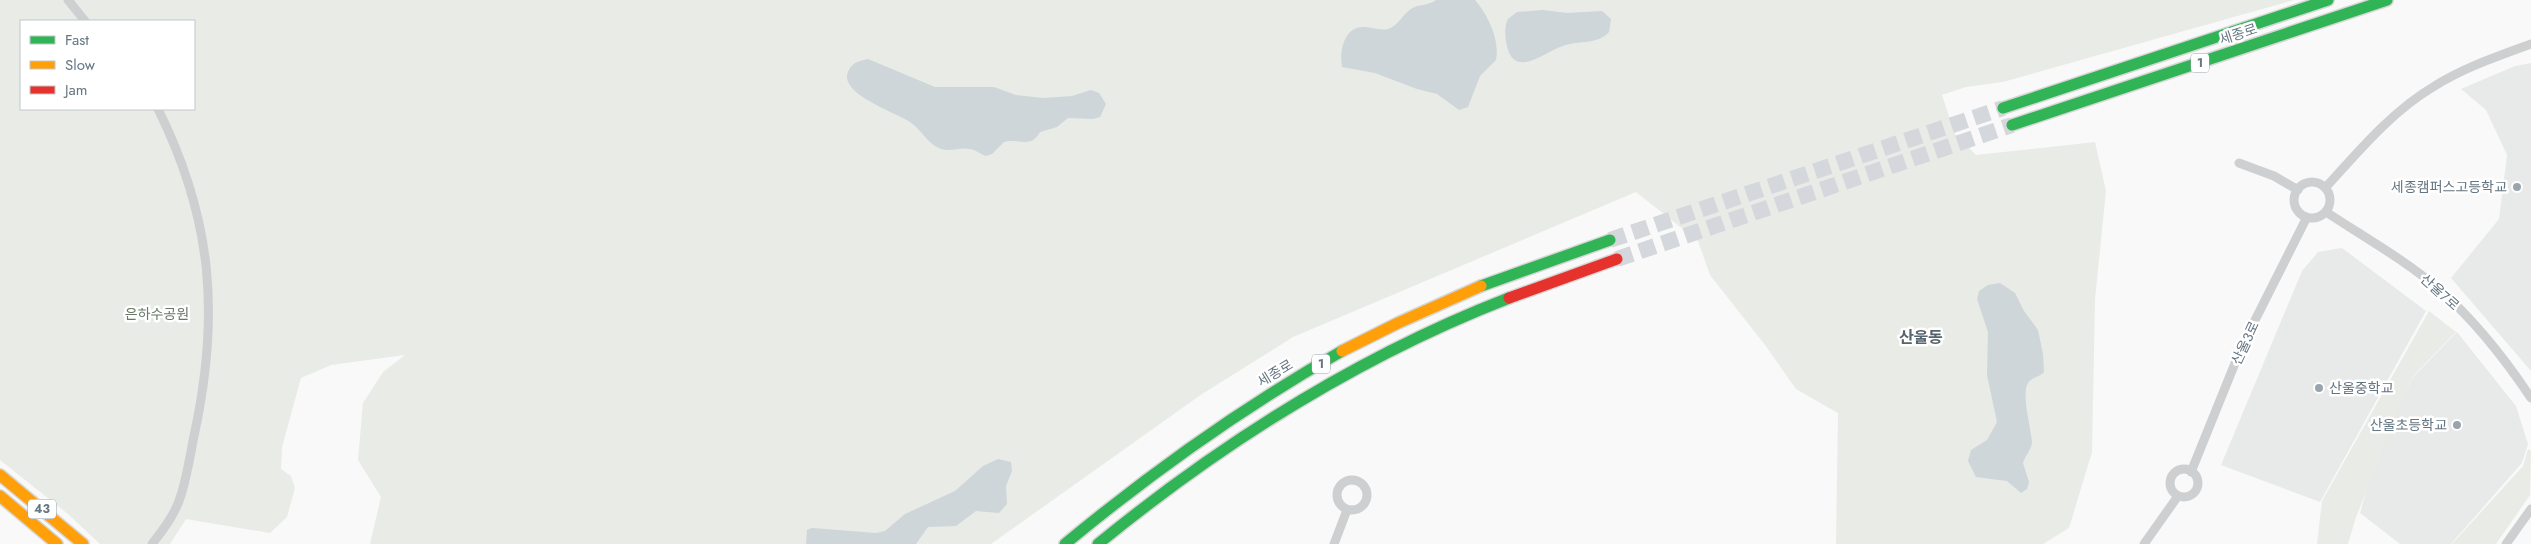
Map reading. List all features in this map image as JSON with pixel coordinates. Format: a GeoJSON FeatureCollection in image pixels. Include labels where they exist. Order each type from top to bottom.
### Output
{"type":"FeatureCollection","features":[{"type":"Feature","properties":{"kind":"highway","name":"세종로"},"geometry":{"type":"LineString","coordinates":[[2002,108],[2328,0]]}},
{"type":"Feature","properties":{"kind":"highway","name":"세종로"},"geometry":{"type":"LineString","coordinates":[[2012,125],[2387,0]]}},
{"type":"Feature","properties":{"kind":"highway","name":"세종로"},"geometry":{"type":"LineString","coordinates":[[1065,544],[1127,491],[1202,436],[1284,385],[1368,338],[1448,300],[1533,266],[1610,240]]}},
{"type":"Feature","properties":{"kind":"highway","name":"1"},"geometry":{"type":"LineString","coordinates":[[1098,544],[1140,509],[1216,453],[1299,401],[1381,355],[1456,319],[1540,286],[1617,259]]}},
{"type":"Feature","properties":{"kind":"highway","name":"43"},"geometry":{"type":"LineString","coordinates":[[0,475],[83,544]]}},
{"type":"Feature","properties":{"kind":"highway","name":"43"},"geometry":{"type":"LineString","coordinates":[[0,496],[57,544]]}},
{"type":"Feature","properties":{"kind":"street"},"geometry":{"type":"LineString","coordinates":[[68,0],[84,20]]}},
{"type":"Feature","properties":{"kind":"street"},"geometry":{"type":"LineString","coordinates":[[2325,188],[2357,152],[2401,110],[2433,86],[2488,60],[2531,44]]}},
{"type":"Feature","properties":{"kind":"street"},"geometry":{"type":"LineString","coordinates":[[152,544],[181,496],[206,376],[209,322],[208,272],[196,206],[185,169],[158,110]]}},
{"type":"Feature","properties":{"kind":"street"},"geometry":{"type":"LineString","coordinates":[[2239,163],[2274,176],[2298,190]]}},
{"type":"Feature","properties":{"kind":"street"},"geometry":{"type":"LineString","coordinates":[[2309,183],[2315,183],[2325,188],[2330,199],[2326,212],[2318,217],[2307,217],[2298,211],[2294,200],[2298,190],[2309,183]]}},
{"type":"Feature","properties":{"kind":"street","name":"산울7로"},"geometry":{"type":"LineString","coordinates":[[2326,212],[2411,267],[2441,290],[2500,353],[2531,398]]}},
{"type":"Feature","properties":{"kind":"street","name":"산울3로"},"geometry":{"type":"LineString","coordinates":[[2191,472],[2242,346],[2307,217]]}},
{"type":"Feature","properties":{"kind":"street"},"geometry":{"type":"LineString","coordinates":[[2178,471],[2191,472],[2197,480],[2196,488],[2191,495],[2178,496],[2170,486],[2171,477],[2178,471]]}},
{"type":"Feature","properties":{"kind":"street"},"geometry":{"type":"LineString","coordinates":[[2144,544],[2178,496]]}},
{"type":"Feature","properties":{"kind":"street"},"geometry":{"type":"LineString","coordinates":[[2506,544],[2531,509]]}},
{"type":"Feature","properties":{"kind":"street"},"geometry":{"type":"LineString","coordinates":[[1334,544],[1348,510]]}},
{"type":"Feature","properties":{"kind":"shaded area"},"geometry":{"type":"Polygon","coordinates":[[[1436,0],[1475,0],[1488,20],[1495,36],[1496,60],[1480,76],[1468,107],[1459,110],[1437,94],[1417,89],[1375,73],[1342,67],[1342,47],[1352,30],[1365,27],[1382,30],[1388,29],[1395,25],[1411,9],[1436,0]]]}},
{"type":"Feature","properties":{"kind":"shaded area"},"geometry":{"type":"Polygon","coordinates":[[[1543,10],[1567,13],[1602,11],[1611,19],[1609,32],[1594,41],[1569,44],[1531,61],[1517,61],[1511,56],[1507,46],[1505,32],[1508,19],[1517,12],[1543,10]]]}},
{"type":"Feature","properties":{"kind":"shaded area"},"geometry":{"type":"Polygon","coordinates":[[[868,59],[935,87],[994,87],[1016,95],[1043,98],[1072,96],[1091,90],[1099,93],[1106,104],[1100,117],[1093,119],[1068,118],[1057,127],[1040,132],[1029,142],[1004,142],[992,154],[986,156],[971,149],[943,149],[931,143],[910,122],[869,101],[851,87],[847,78],[852,65],[868,59]]]}},
{"type":"Feature","properties":{"kind":"shaded area","name":"세종캠퍼스고등학교"},"geometry":{"type":"Polygon","coordinates":[[[2531,63],[2531,371],[2451,278],[2499,219],[2507,155],[2486,110],[2461,89],[2515,66],[2531,63]]]}},
{"type":"Feature","properties":{"kind":"shaded area","name":"산울중학교"},"geometry":{"type":"Polygon","coordinates":[[[2342,248],[2426,311],[2320,502],[2221,465],[2302,271],[2318,252],[2342,248]]]}},
{"type":"Feature","properties":{"kind":"shaded area"},"geometry":{"type":"Polygon","coordinates":[[[2000,283],[2015,293],[2024,311],[2038,330],[2043,354],[2044,372],[2030,381],[2026,388],[2026,403],[2032,441],[2023,463],[2029,482],[2027,489],[2021,493],[2007,481],[1976,477],[1968,461],[1971,450],[1987,440],[1997,422],[1987,375],[1988,332],[1977,299],[1979,291],[1988,285],[2000,283]]]}},
{"type":"Feature","properties":{"kind":"shaded area","name":"산울초등학교"},"geometry":{"type":"Polygon","coordinates":[[[2457,332],[2516,406],[2528,444],[2522,463],[2451,544],[2400,544],[2360,513],[2375,461],[2413,377],[2457,332]]]}},
{"type":"Feature","properties":{"kind":"shaded area"},"geometry":{"type":"Polygon","coordinates":[[[998,459],[1011,462],[1012,471],[1006,486],[1007,504],[999,513],[976,511],[956,526],[928,527],[916,544],[806,544],[807,530],[812,528],[876,533],[885,531],[905,514],[955,491],[983,466],[998,459]]]}},
{"type":"Feature","properties":{"kind":"green space","name":"은하수공원"},"geometry":{"type":"Polygon","coordinates":[[[0,0],[2294,0],[2003,82],[1966,87],[1942,95],[1955,134],[1976,155],[2095,142],[2106,191],[2095,299],[2092,452],[2069,528],[2043,544],[1836,544],[1838,413],[1796,389],[1765,345],[1710,275],[1698,241],[1636,192],[1293,337],[1202,394],[991,544],[370,544],[381,497],[358,460],[363,403],[383,372],[405,355],[331,365],[301,378],[282,447],[281,469],[291,476],[295,488],[287,517],[270,533],[186,519],[170,544],[100,544],[68,514],[0,460],[0,0]]]}},
{"type":"Feature","properties":{"kind":"green space"},"geometry":{"type":"Polygon","coordinates":[[[2429,311],[2456,332],[2413,376],[2356,517],[2348,544],[2317,544],[2322,501],[2429,311]]]}},
{"type":"Feature","properties":{"kind":"green space"},"geometry":{"type":"Polygon","coordinates":[[[2528,449],[2531,451],[2530,495],[2496,544],[2452,544],[2523,466],[2528,449]]]}},
{"type":"Feature","properties":{"kind":"tunnel"},"geometry":{"type":"LineString","coordinates":[[1610,240],[2003,108]]}},
{"type":"Feature","properties":{"kind":"tunnel"},"geometry":{"type":"LineString","coordinates":[[1617,259],[2012,125]]}},
{"type":"Feature","properties":{"kind":"traffic: fast"},"geometry":{"type":"LineString","coordinates":[[2003,108],[2328,0]]}},
{"type":"Feature","properties":{"kind":"traffic: fast"},"geometry":{"type":"LineString","coordinates":[[2012,125],[2387,0]]}},
{"type":"Feature","properties":{"kind":"traffic: fast"},"geometry":{"type":"LineString","coordinates":[[1481,286],[1610,240]]}},
{"type":"Feature","properties":{"kind":"traffic: fast"},"geometry":{"type":"LineString","coordinates":[[1098,544],[1194,471],[1293,405],[1398,347],[1453,321],[1509,298]]}},
{"type":"Feature","properties":{"kind":"traffic: fast"},"geometry":{"type":"LineString","coordinates":[[1065,544],[1131,491],[1199,442],[1305,372],[1342,351]]}},
{"type":"Feature","properties":{"kind":"traffic: slow"},"geometry":{"type":"LineString","coordinates":[[1342,351],[1398,323],[1481,286]]}},
{"type":"Feature","properties":{"kind":"traffic: slow"},"geometry":{"type":"LineString","coordinates":[[0,475],[83,544]]}},
{"type":"Feature","properties":{"kind":"traffic: slow"},"geometry":{"type":"LineString","coordinates":[[0,496],[57,544]]}},
{"type":"Feature","properties":{"kind":"traffic: jam"},"geometry":{"type":"LineString","coordinates":[[1509,298],[1617,259]]}},
{"type":"Feature","properties":{"kind":"place","name":"세종캠퍼스고등학교"},"geometry":{"type":"Point","coordinates":[2517,187]}},
{"type":"Feature","properties":{"kind":"place","name":"산울중학교"},"geometry":{"type":"Point","coordinates":[2319,388]}},
{"type":"Feature","properties":{"kind":"place","name":"산울초등학교"},"geometry":{"type":"Point","coordinates":[2457,425]}},
{"type":"Feature","properties":{"kind":"district","name":"산울동"},"geometry":{"type":"Point","coordinates":[1921,337]}}]}
